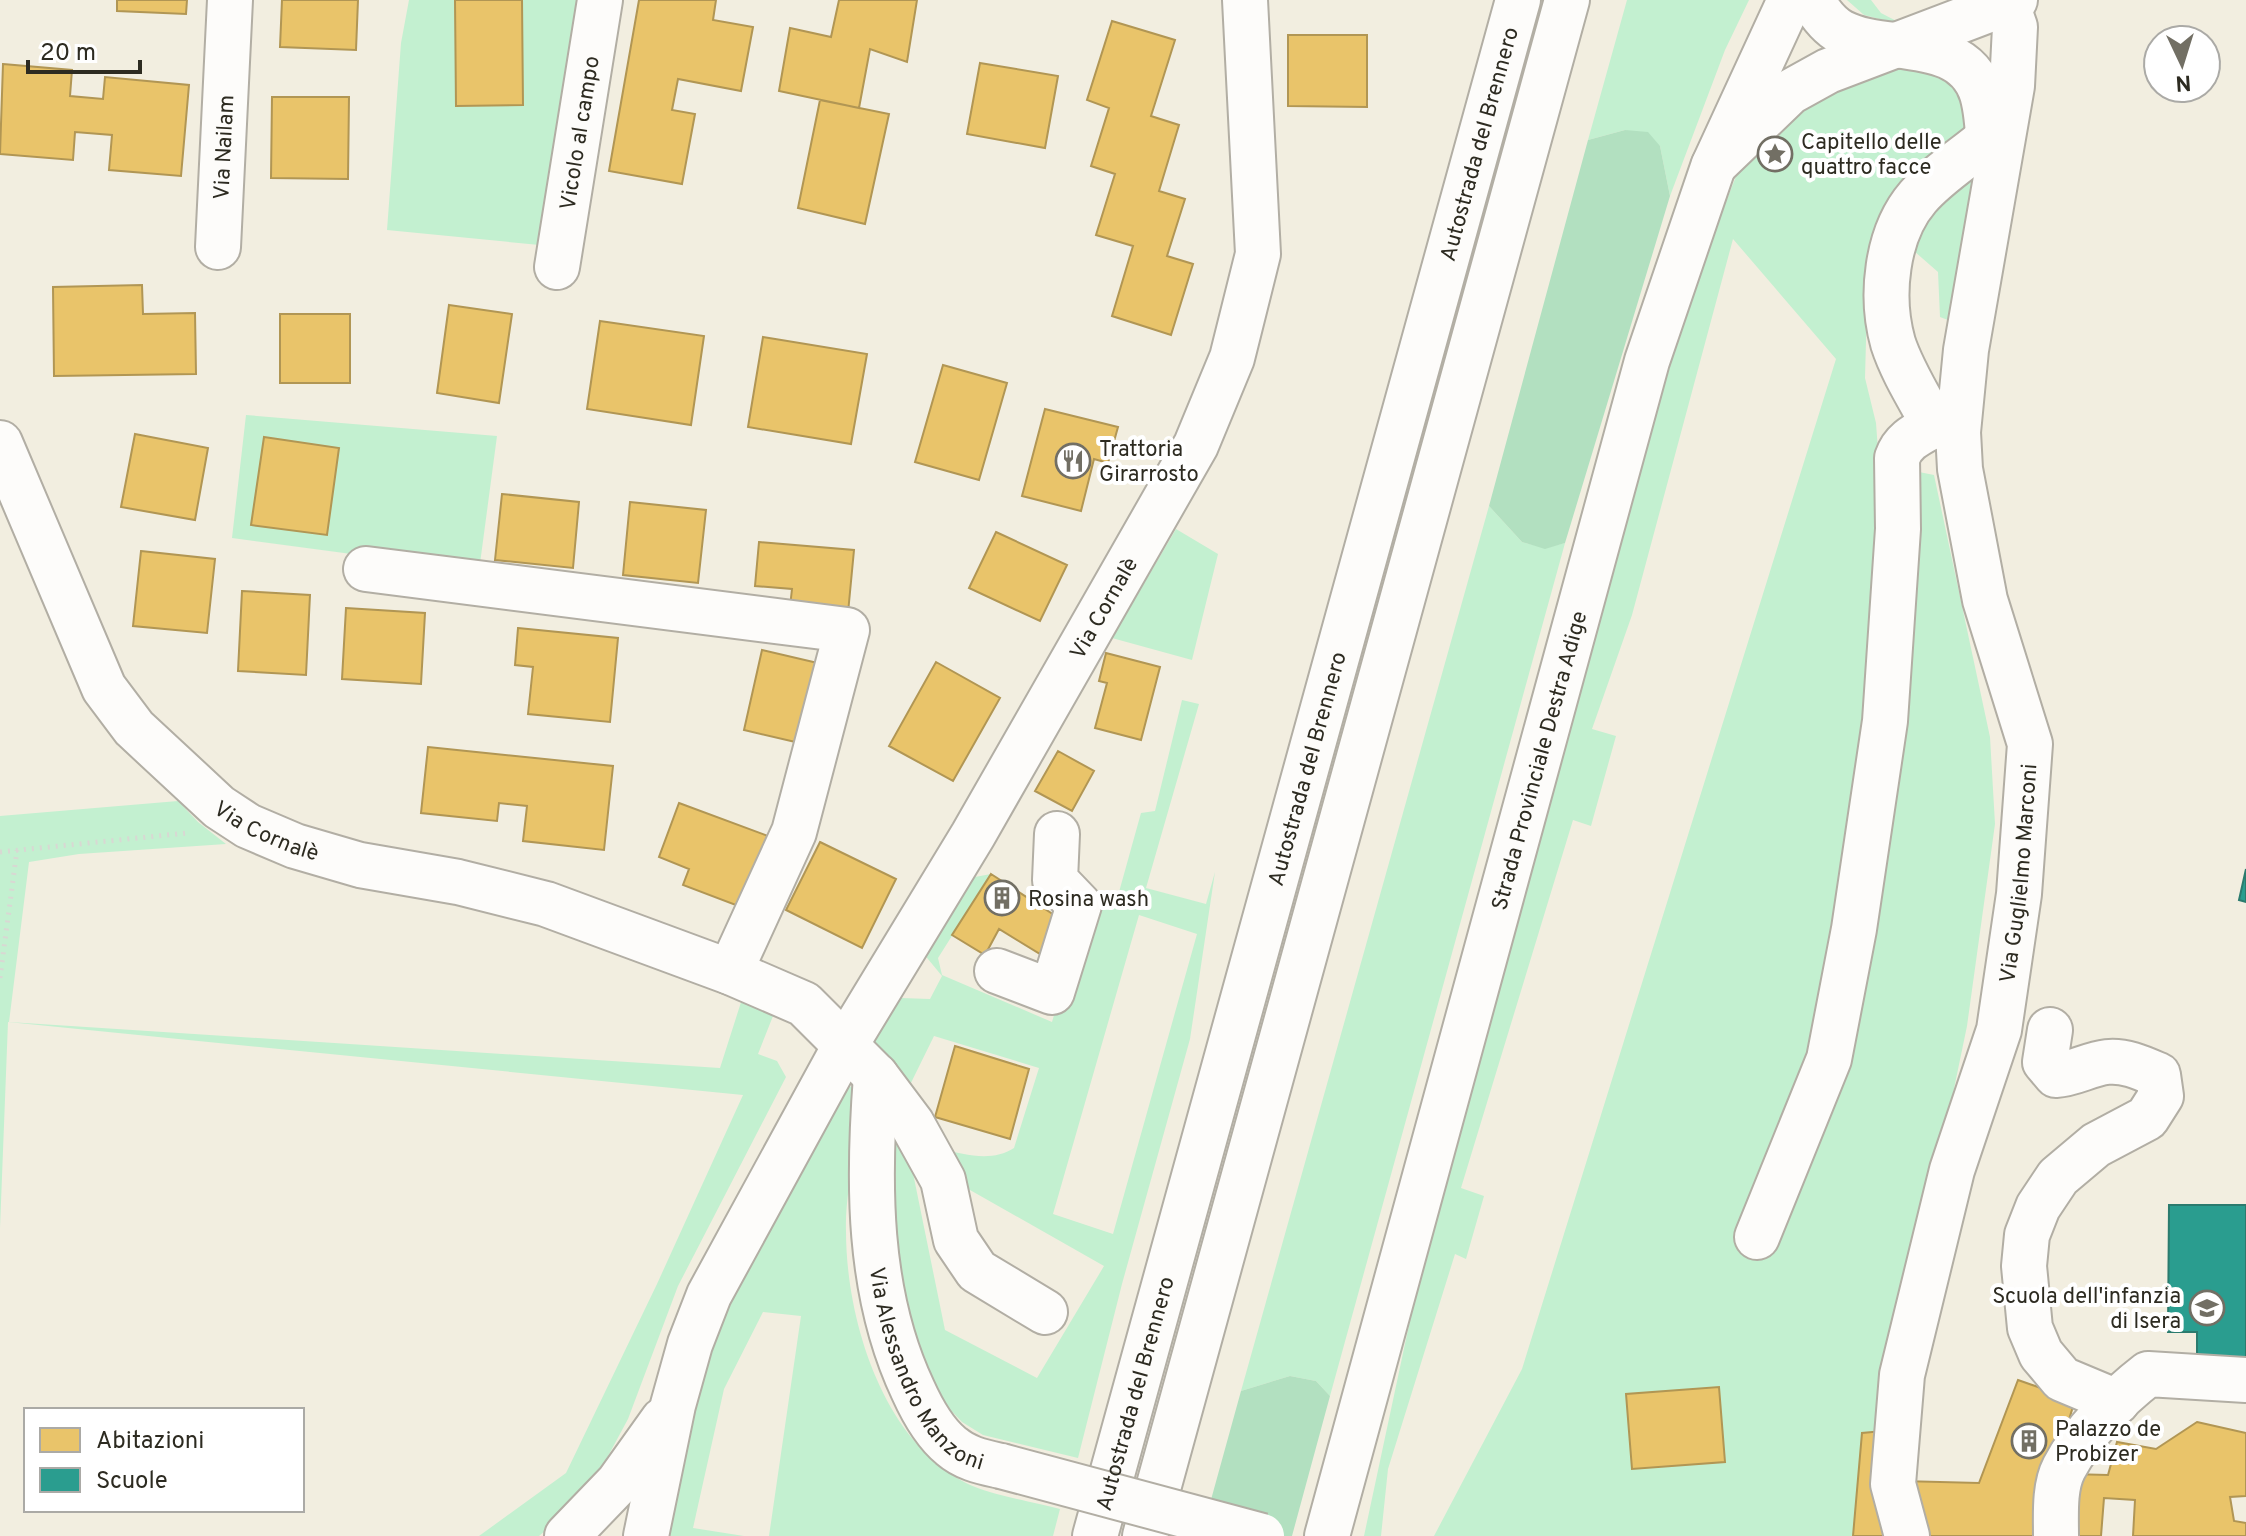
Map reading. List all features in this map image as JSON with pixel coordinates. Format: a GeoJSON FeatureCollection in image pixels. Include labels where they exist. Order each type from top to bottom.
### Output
{"type":"FeatureCollection","features":[{"type":"Feature","properties":{"kind":"main road","name":"Via Nailam"},"geometry":{"type":"LineString","coordinates":[[218,247],[230,0]]}},
{"type":"Feature","properties":{"kind":"main road","name":"Vicolo al campo"},"geometry":{"type":"LineString","coordinates":[[557,267],[600,0]]}},
{"type":"Feature","properties":{"kind":"main road","name":"Via Cornalè"},"geometry":{"type":"LineString","coordinates":[[0,443],[104,688],[134,728],[219,807],[248,826],[295,846],[360,865],[458,882],[546,904],[730,972],[804,1004],[846,1044],[973,835],[1196,445],[1232,358],[1258,254],[1245,0]]}},
{"type":"Feature","properties":{"kind":"main road","name":"Autostrada del Brennero"},"geometry":{"type":"LineString","coordinates":[[1095,1536],[1518,0]]}},
{"type":"Feature","properties":{"kind":"main road","name":"Autostrada del Brennero"},"geometry":{"type":"LineString","coordinates":[[1145,1536],[1567,0]]}},
{"type":"Feature","properties":{"kind":"main road","name":"Strada Provinciale Destra Adige"},"geometry":{"type":"LineString","coordinates":[[1327,1536],[1647,361],[1713,167],[1790,0]]}},
{"type":"Feature","properties":{"kind":"main road","name":"Via Guglielmo Marconi"},"geometry":{"type":"LineString","coordinates":[[1812,0],[1819,13],[1839,31],[1865,41],[1936,52],[1953,60],[1975,80],[1983,101],[1988,138],[1991,205]]}},
{"type":"Feature","properties":{"kind":"main road"},"geometry":{"type":"LineString","coordinates":[[1934,0],[1977,6],[2011,2]]}},
{"type":"Feature","properties":{"kind":"main road"},"geometry":{"type":"LineString","coordinates":[[1713,167],[1790,92],[1828,71],[1904,45],[2011,2]]}},
{"type":"Feature","properties":{"kind":"main road","name":"Via Guglielmo Marconi"},"geometry":{"type":"LineString","coordinates":[[1907,1536],[1893,1484],[1902,1375],[1952,1170],[1999,1030],[2019,894],[2030,744],[1985,600],[1960,469],[1946,428],[1966,350],[2012,86],[2015,27],[2011,2]]}},
{"type":"Feature","properties":{"kind":"main road"},"geometry":{"type":"LineString","coordinates":[[1757,1237],[1829,1059],[1854,929],[1885,721],[1898,529],[1897,458],[1900,448],[1908,440],[1946,428],[1893,343],[1887,301],[1890,260],[1899,226],[1919,196],[1988,138]]}},
{"type":"Feature","properties":{"kind":"main road"},"geometry":{"type":"LineString","coordinates":[[366,569],[847,630],[794,832],[730,972]]}},
{"type":"Feature","properties":{"kind":"main road"},"geometry":{"type":"LineString","coordinates":[[997,971],[1052,992],[1079,905],[1055,880],[1057,834]]}},
{"type":"Feature","properties":{"kind":"main road"},"geometry":{"type":"LineString","coordinates":[[2050,1030],[2045,1062],[2056,1075],[2066,1075],[2107,1062],[2135,1065],[2158,1075],[2161,1096],[2147,1118],[2096,1145],[2058,1177],[2038,1207],[2027,1235],[2024,1266],[2030,1328],[2041,1354],[2062,1379],[2117,1402]]}},
{"type":"Feature","properties":{"kind":"main road"},"geometry":{"type":"LineString","coordinates":[[646,1536],[673,1405],[690,1344],[709,1295],[846,1044],[876,1076],[912,1124],[943,1180],[956,1240],[965,1256],[977,1271],[1045,1312]]}},
{"type":"Feature","properties":{"kind":"main road","name":"Via Alessandro Manzoni"},"geometry":{"type":"LineString","coordinates":[[876,1076],[871,1157],[877,1265],[892,1340],[919,1404],[940,1434],[969,1458],[1262,1536]]}},
{"type":"Feature","properties":{"kind":"main road"},"geometry":{"type":"LineString","coordinates":[[2056,1536],[2056,1505],[2063,1469],[2091,1429],[2128,1389],[2148,1374],[2246,1380]]}},
{"type":"Feature","properties":{"kind":"main road"},"geometry":{"type":"LineString","coordinates":[[567,1536],[618,1483],[673,1405]]}},
{"type":"Feature","properties":{"kind":"path"},"geometry":{"type":"LineString","coordinates":[[0,852],[248,826]]}},
{"type":"Feature","properties":{"kind":"path"},"geometry":{"type":"LineString","coordinates":[[0,978],[17,850]]}},
{"type":"Feature","properties":{"kind":"green space"},"geometry":{"type":"Polygon","coordinates":[[[409,0],[592,0],[550,246],[387,230],[401,43],[409,0]]]}},
{"type":"Feature","properties":{"kind":"green space"},"geometry":{"type":"Polygon","coordinates":[[[1627,0],[1749,0],[1725,50],[1670,196],[1660,146],[1625,130],[1588,140],[1627,0]]]}},
{"type":"Feature","properties":{"kind":"green space"},"geometry":{"type":"Polygon","coordinates":[[[1847,0],[1871,0],[1881,13],[1906,26],[1864,15],[1847,0]]]}},
{"type":"Feature","properties":{"kind":"green space"},"geometry":{"type":"Polygon","coordinates":[[[1900,61],[1928,70],[1950,82],[1964,101],[1965,132],[1867,304],[1865,378],[1876,423],[1879,464],[1934,475],[1990,737],[1995,824],[1967,1026],[1883,1431],[1862,1433],[1853,1536],[1434,1536],[1522,1369],[1836,359],[1733,239],[1632,615],[1592,729],[1616,736],[1591,826],[1573,820],[1461,1188],[1484,1196],[1466,1259],[1455,1254],[1388,1469],[1381,1536],[1364,1536],[1431,1222],[1635,475],[1709,245],[1742,161],[1802,104],[1900,61]]]}},
{"type":"Feature","properties":{"kind":"green space"},"geometry":{"type":"Polygon","coordinates":[[[1625,130],[1648,132],[1660,146],[1670,196],[1565,543],[1545,549],[1522,542],[1489,506],[1588,140],[1625,130]]]}},
{"type":"Feature","properties":{"kind":"green space"},"geometry":{"type":"Polygon","coordinates":[[[1974,171],[1948,320],[1940,317],[1938,272],[1914,251],[1911,230],[1974,171]]]}},
{"type":"Feature","properties":{"kind":"green space"},"geometry":{"type":"Polygon","coordinates":[[[246,415],[497,436],[479,571],[232,538],[246,415]]]}},
{"type":"Feature","properties":{"kind":"green space"},"geometry":{"type":"Polygon","coordinates":[[[1489,506],[1522,542],[1545,548],[1565,543],[1330,1396],[1316,1381],[1290,1376],[1241,1391],[1489,506]]]}},
{"type":"Feature","properties":{"kind":"green space"},"geometry":{"type":"Polygon","coordinates":[[[1176,529],[1218,554],[1192,660],[1112,638],[1176,529]]]}},
{"type":"Feature","properties":{"kind":"green space"},"geometry":{"type":"Polygon","coordinates":[[[1182,700],[1199,704],[1146,888],[1206,904],[1215,872],[1190,1039],[1122,1284],[1078,1458],[983,1435],[962,1422],[941,1400],[907,1325],[885,1142],[904,1129],[945,1330],[1037,1378],[1104,1266],[970,1190],[942,1149],[988,1156],[1014,1148],[1039,1068],[934,1036],[906,1093],[874,1042],[901,998],[930,999],[942,976],[923,953],[964,879],[991,874],[938,958],[942,975],[1052,1022],[1091,890],[1119,892],[1141,813],[1155,811],[1182,700]],[[1139,915],[1053,1214],[1113,1234],[1197,934],[1139,915]]]}},
{"type":"Feature","properties":{"kind":"green space"},"geometry":{"type":"Polygon","coordinates":[[[178,801],[226,844],[79,854],[29,862],[9,1022],[720,1068],[743,996],[773,1016],[758,1054],[777,1061],[786,1077],[678,1286],[628,1419],[600,1471],[560,1518],[539,1536],[479,1536],[566,1473],[743,1095],[8,1022],[0,1228],[0,816],[178,801]]]}},
{"type":"Feature","properties":{"kind":"green space"},"geometry":{"type":"Polygon","coordinates":[[[854,1085],[853,1152],[846,1221],[848,1265],[853,1301],[874,1374],[891,1408],[912,1438],[937,1463],[976,1487],[1060,1509],[1053,1536],[769,1536],[801,1316],[763,1312],[724,1389],[693,1528],[744,1536],[668,1536],[686,1434],[706,1361],[751,1256],[842,1091],[854,1085]]]}},
{"type":"Feature","properties":{"kind":"green space"},"geometry":{"type":"Polygon","coordinates":[[[1290,1376],[1316,1381],[1330,1396],[1292,1536],[1201,1536],[1241,1391],[1290,1376]]]}},
{"type":"Feature","properties":{"kind":"building: Abitazioni"},"geometry":{"type":"Polygon","coordinates":[[[117,0],[187,0],[186,14],[117,11],[117,0]]]}},
{"type":"Feature","properties":{"kind":"building: Abitazioni"},"geometry":{"type":"Polygon","coordinates":[[[282,0],[358,0],[356,50],[280,47],[282,0]]]}},
{"type":"Feature","properties":{"kind":"building: Abitazioni"},"geometry":{"type":"Polygon","coordinates":[[[455,0],[522,0],[523,105],[456,106],[455,0]]]}},
{"type":"Feature","properties":{"kind":"building: Abitazioni"},"geometry":{"type":"Polygon","coordinates":[[[639,0],[716,0],[713,20],[753,27],[741,91],[678,79],[672,110],[695,114],[682,184],[609,171],[639,0]]]}},
{"type":"Feature","properties":{"kind":"building: Abitazioni"},"geometry":{"type":"Polygon","coordinates":[[[839,0],[917,0],[907,62],[870,49],[859,108],[779,91],[790,28],[831,37],[839,0]]]}},
{"type":"Feature","properties":{"kind":"building: Abitazioni"},"geometry":{"type":"Polygon","coordinates":[[[1112,21],[1175,40],[1151,116],[1179,125],[1159,191],[1185,199],[1167,256],[1193,264],[1171,335],[1112,316],[1133,246],[1096,235],[1115,174],[1091,166],[1109,108],[1087,100],[1112,21]]]}},
{"type":"Feature","properties":{"kind":"building: Abitazioni"},"geometry":{"type":"Polygon","coordinates":[[[1288,35],[1367,35],[1367,107],[1288,106],[1288,35]]]}},
{"type":"Feature","properties":{"kind":"building: Abitazioni"},"geometry":{"type":"Polygon","coordinates":[[[980,63],[1058,76],[1045,148],[967,134],[980,63]]]}},
{"type":"Feature","properties":{"kind":"building: Abitazioni"},"geometry":{"type":"Polygon","coordinates":[[[3,64],[72,70],[70,96],[103,99],[105,77],[189,85],[181,176],[109,170],[112,135],[75,132],[73,160],[0,154],[3,64]]]}},
{"type":"Feature","properties":{"kind":"building: Abitazioni"},"geometry":{"type":"Polygon","coordinates":[[[272,97],[349,97],[348,179],[271,178],[272,97]]]}},
{"type":"Feature","properties":{"kind":"building: Abitazioni"},"geometry":{"type":"Polygon","coordinates":[[[820,100],[889,114],[865,224],[798,208],[820,100]]]}},
{"type":"Feature","properties":{"kind":"building: Abitazioni"},"geometry":{"type":"Polygon","coordinates":[[[142,285],[143,314],[195,313],[196,374],[54,376],[53,287],[142,285]]]}},
{"type":"Feature","properties":{"kind":"building: Abitazioni"},"geometry":{"type":"Polygon","coordinates":[[[449,305],[512,314],[499,403],[437,393],[449,305]]]}},
{"type":"Feature","properties":{"kind":"building: Abitazioni"},"geometry":{"type":"Polygon","coordinates":[[[280,314],[350,314],[350,383],[280,383],[280,314]]]}},
{"type":"Feature","properties":{"kind":"building: Abitazioni"},"geometry":{"type":"Polygon","coordinates":[[[600,321],[704,336],[691,425],[587,409],[600,321]]]}},
{"type":"Feature","properties":{"kind":"building: Abitazioni"},"geometry":{"type":"Polygon","coordinates":[[[763,337],[867,354],[851,444],[748,427],[763,337]]]}},
{"type":"Feature","properties":{"kind":"building: Abitazioni"},"geometry":{"type":"Polygon","coordinates":[[[943,365],[1007,383],[979,480],[915,462],[943,365]]]}},
{"type":"Feature","properties":{"kind":"building: Abitazioni"},"geometry":{"type":"Polygon","coordinates":[[[1045,409],[1118,427],[1108,463],[1094,459],[1081,511],[1022,496],[1045,409]]]}},
{"type":"Feature","properties":{"kind":"building: Abitazioni"},"geometry":{"type":"Polygon","coordinates":[[[135,434],[208,448],[195,520],[121,507],[135,434]]]}},
{"type":"Feature","properties":{"kind":"building: Abitazioni"},"geometry":{"type":"Polygon","coordinates":[[[264,437],[339,448],[327,535],[251,525],[264,437]]]}},
{"type":"Feature","properties":{"kind":"building: Abitazioni"},"geometry":{"type":"Polygon","coordinates":[[[502,494],[579,502],[573,568],[495,560],[502,494]]]}},
{"type":"Feature","properties":{"kind":"building: Abitazioni"},"geometry":{"type":"Polygon","coordinates":[[[630,502],[706,510],[698,583],[623,575],[630,502]]]}},
{"type":"Feature","properties":{"kind":"building: Abitazioni"},"geometry":{"type":"Polygon","coordinates":[[[996,532],[1067,565],[1040,621],[969,588],[996,532]]]}},
{"type":"Feature","properties":{"kind":"building: Abitazioni"},"geometry":{"type":"Polygon","coordinates":[[[759,542],[854,550],[848,613],[790,607],[792,589],[755,586],[759,542]]]}},
{"type":"Feature","properties":{"kind":"building: Abitazioni"},"geometry":{"type":"Polygon","coordinates":[[[141,551],[215,559],[207,633],[133,626],[141,551]]]}},
{"type":"Feature","properties":{"kind":"building: Abitazioni"},"geometry":{"type":"Polygon","coordinates":[[[242,591],[310,595],[306,675],[238,671],[242,591]]]}},
{"type":"Feature","properties":{"kind":"building: Abitazioni"},"geometry":{"type":"Polygon","coordinates":[[[346,608],[425,613],[421,684],[342,679],[346,608]]]}},
{"type":"Feature","properties":{"kind":"building: Abitazioni"},"geometry":{"type":"Polygon","coordinates":[[[518,628],[618,638],[610,722],[528,714],[533,667],[515,665],[518,628]]]}},
{"type":"Feature","properties":{"kind":"building: Abitazioni"},"geometry":{"type":"Polygon","coordinates":[[[762,650],[822,664],[804,744],[744,730],[762,650]]]}},
{"type":"Feature","properties":{"kind":"building: Abitazioni"},"geometry":{"type":"Polygon","coordinates":[[[1106,653],[1160,667],[1141,740],[1095,728],[1107,683],[1099,681],[1106,653]]]}},
{"type":"Feature","properties":{"kind":"building: Abitazioni"},"geometry":{"type":"Polygon","coordinates":[[[936,662],[1000,698],[953,781],[889,746],[936,662]]]}},
{"type":"Feature","properties":{"kind":"building: Abitazioni"},"geometry":{"type":"Polygon","coordinates":[[[428,747],[613,766],[604,850],[523,841],[527,806],[499,803],[497,821],[421,813],[428,747]]]}},
{"type":"Feature","properties":{"kind":"building: Abitazioni"},"geometry":{"type":"Polygon","coordinates":[[[1058,751],[1094,771],[1072,811],[1035,791],[1058,751]]]}},
{"type":"Feature","properties":{"kind":"building: Abitazioni"},"geometry":{"type":"Polygon","coordinates":[[[679,803],[768,836],[741,907],[683,885],[689,869],[659,857],[679,803]]]}},
{"type":"Feature","properties":{"kind":"building: Abitazioni"},"geometry":{"type":"Polygon","coordinates":[[[820,842],[896,879],[862,948],[786,910],[820,842]]]}},
{"type":"Feature","properties":{"kind":"building: Abitazioni","name":"Rosina wash"},"geometry":{"type":"Polygon","coordinates":[[[991,874],[1065,922],[1045,957],[999,929],[985,955],[952,935],[991,874]]]}},
{"type":"Feature","properties":{"kind":"building: Abitazioni"},"geometry":{"type":"Polygon","coordinates":[[[955,1046],[1029,1069],[1010,1139],[935,1117],[955,1046]]]}},
{"type":"Feature","properties":{"kind":"building: Abitazioni","name":"Palazzo de Probizer"},"geometry":{"type":"Polygon","coordinates":[[[2018,1380],[2075,1400],[2033,1536],[1923,1536],[1902,1481],[1979,1483],[2018,1380]]]}},
{"type":"Feature","properties":{"kind":"building: Abitazioni"},"geometry":{"type":"Polygon","coordinates":[[[1719,1387],[1725,1462],[1632,1469],[1626,1394],[1719,1387]]]}},
{"type":"Feature","properties":{"kind":"building: Abitazioni"},"geometry":{"type":"Polygon","coordinates":[[[2197,1422],[2246,1433],[2246,1496],[2230,1497],[2234,1521],[2246,1523],[2246,1536],[2133,1536],[2135,1500],[2104,1498],[2101,1536],[2065,1536],[2070,1474],[2108,1475],[2117,1442],[2156,1449],[2197,1422]]]}},
{"type":"Feature","properties":{"kind":"building: Abitazioni"},"geometry":{"type":"Polygon","coordinates":[[[1883,1431],[1896,1536],[1853,1536],[1862,1433],[1883,1431]]]}},
{"type":"Feature","properties":{"kind":"building: Scuole"},"geometry":{"type":"Polygon","coordinates":[[[2246,869],[2246,902],[2239,900],[2246,869]]]}},
{"type":"Feature","properties":{"kind":"building: Scuole","name":"Scuola dell'infanzia di Isera"},"geometry":{"type":"Polygon","coordinates":[[[2169,1205],[2246,1205],[2246,1368],[2197,1368],[2197,1332],[2168,1332],[2169,1205]]]}},
{"type":"Feature","properties":{"kind":"place","name":"Capitello delle quattro facce"},"geometry":{"type":"Point","coordinates":[1775,154]}},
{"type":"Feature","properties":{"kind":"place","name":"Trattoria Girarrosto"},"geometry":{"type":"Point","coordinates":[1073,461]}},
{"type":"Feature","properties":{"kind":"place","name":"Rosina wash"},"geometry":{"type":"Point","coordinates":[1002,898]}},
{"type":"Feature","properties":{"kind":"place","name":"Scuola dell'infanzia di Isera"},"geometry":{"type":"Point","coordinates":[2207,1308]}},
{"type":"Feature","properties":{"kind":"place","name":"Palazzo de Probizer"},"geometry":{"type":"Point","coordinates":[2029,1441]}}]}
